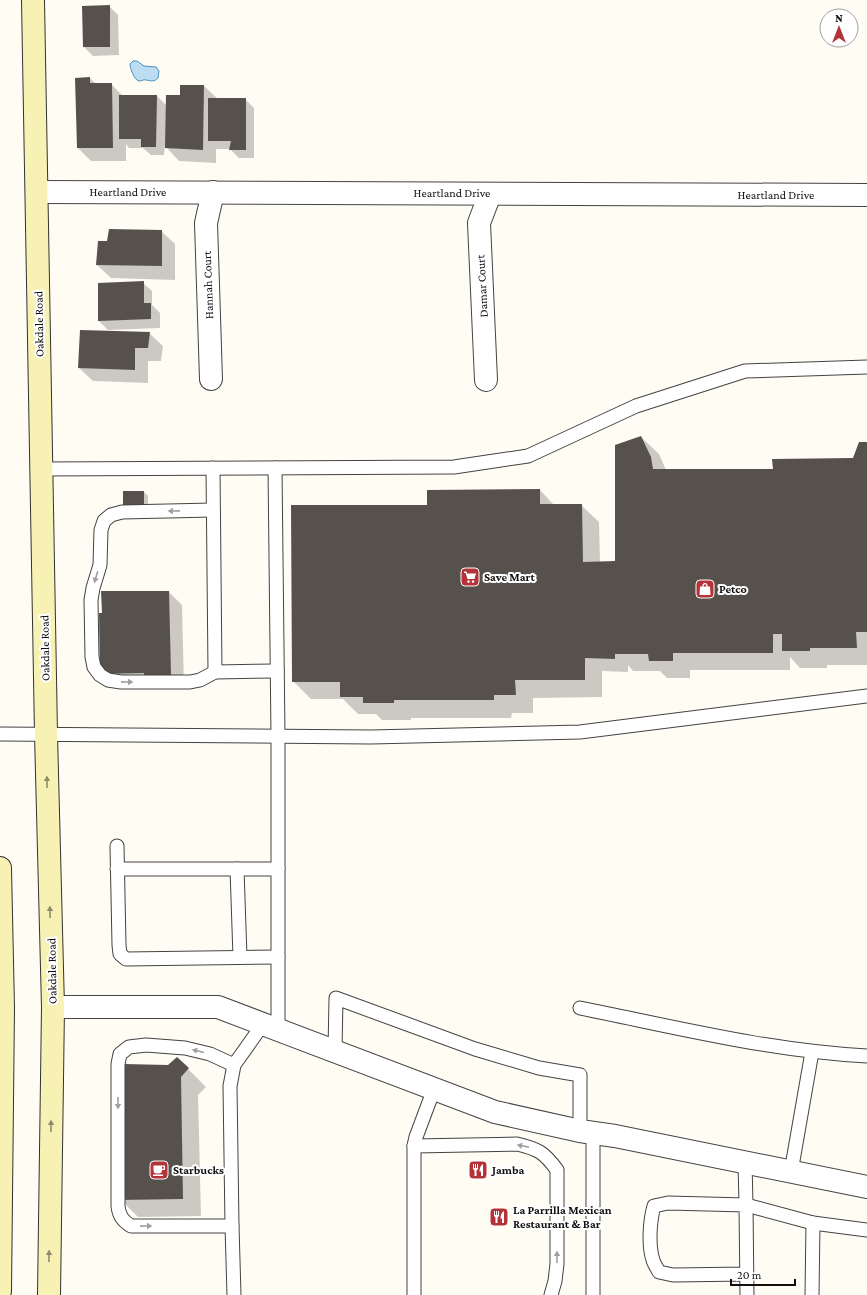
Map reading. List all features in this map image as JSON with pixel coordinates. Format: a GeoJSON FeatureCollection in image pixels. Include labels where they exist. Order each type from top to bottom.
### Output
{"type":"FeatureCollection","features":[{"type":"Feature","properties":{"kind":"main road","name":"Oakdale Road"},"geometry":{"type":"LineString","coordinates":[[33,0],[52,1007],[49,1295]]}},
{"type":"Feature","properties":{"kind":"main road"},"geometry":{"type":"LineString","coordinates":[[0,868],[3,1008],[0,1291]]}},
{"type":"Feature","properties":{"kind":"street","name":"Heartland Drive"},"geometry":{"type":"LineString","coordinates":[[37,192],[867,194]]}},
{"type":"Feature","properties":{"kind":"street","name":"Hannah Court"},"geometry":{"type":"LineString","coordinates":[[211,379],[206,223],[213,192]]}},
{"type":"Feature","properties":{"kind":"street","name":"Damar Court"},"geometry":{"type":"LineString","coordinates":[[486,380],[478,223],[490,194]]}},
{"type":"Feature","properties":{"kind":"street"},"geometry":{"type":"LineString","coordinates":[[52,1007],[218,1007],[495,1112],[867,1187]]}},
{"type":"Feature","properties":{"kind":"lane"},"geometry":{"type":"LineString","coordinates":[[42,469],[454,467],[528,456],[636,406],[745,370],[867,367]]}},
{"type":"Feature","properties":{"kind":"lane"},"geometry":{"type":"LineString","coordinates":[[213,468],[215,672]]}},
{"type":"Feature","properties":{"kind":"lane"},"geometry":{"type":"LineString","coordinates":[[234,1295],[230,1086],[234,1065],[270,1027],[278,957],[276,468]]}},
{"type":"Feature","properties":{"kind":"lane"},"geometry":{"type":"LineString","coordinates":[[213,510],[122,512],[111,515],[104,521],[101,530],[100,565],[91,600],[92,656],[94,667],[100,675],[108,680],[121,682],[190,682],[200,680],[215,672],[277,671]]}},
{"type":"Feature","properties":{"kind":"lane"},"geometry":{"type":"LineString","coordinates":[[0,734],[371,737],[580,732],[867,696]]}},
{"type":"Feature","properties":{"kind":"lane"},"geometry":{"type":"LineString","coordinates":[[117,846],[119,945],[120,954],[126,959],[278,957]]}},
{"type":"Feature","properties":{"kind":"lane"},"geometry":{"type":"LineString","coordinates":[[117,869],[278,869]]}},
{"type":"Feature","properties":{"kind":"lane"},"geometry":{"type":"LineString","coordinates":[[237,869],[240,957]]}},
{"type":"Feature","properties":{"kind":"lane"},"geometry":{"type":"LineString","coordinates":[[334,1051],[336,998],[474,1049],[539,1068],[580,1076],[587,1131],[593,1295]]}},
{"type":"Feature","properties":{"kind":"lane"},"geometry":{"type":"LineString","coordinates":[[580,1008],[737,1040],[812,1052],[867,1056]]}},
{"type":"Feature","properties":{"kind":"lane"},"geometry":{"type":"LineString","coordinates":[[232,1226],[131,1226],[124,1222],[119,1214],[118,1206],[118,1064],[120,1054],[130,1047],[146,1046],[185,1048],[210,1054],[234,1065]]}},
{"type":"Feature","properties":{"kind":"lane"},"geometry":{"type":"LineString","coordinates":[[791,1172],[812,1052]]}},
{"type":"Feature","properties":{"kind":"lane"},"geometry":{"type":"LineString","coordinates":[[414,1295],[414,1146],[434,1089]]}},
{"type":"Feature","properties":{"kind":"lane"},"geometry":{"type":"LineString","coordinates":[[414,1146],[517,1144],[534,1148],[548,1158],[557,1170],[557,1264],[556,1281],[551,1295]]}},
{"type":"Feature","properties":{"kind":"lane"},"geometry":{"type":"LineString","coordinates":[[745,1162],[747,1295]]}},
{"type":"Feature","properties":{"kind":"lane"},"geometry":{"type":"LineString","coordinates":[[747,1274],[673,1275],[659,1272],[653,1260],[651,1217],[654,1206],[668,1203],[746,1205],[813,1223],[867,1230]]}},
{"type":"Feature","properties":{"kind":"lane"},"geometry":{"type":"LineString","coordinates":[[812,1295],[813,1223]]}},
{"type":"Feature","properties":{"kind":"water"},"geometry":{"type":"Polygon","coordinates":[[[133,61],[137,61],[144,66],[156,67],[159,71],[158,78],[153,81],[137,80],[130,66],[133,61]]]}},
{"type":"Feature","properties":{"kind":"building"},"geometry":{"type":"Polygon","coordinates":[[[110,5],[110,47],[83,47],[82,6],[110,5]]]}},
{"type":"Feature","properties":{"kind":"building"},"geometry":{"type":"Polygon","coordinates":[[[90,77],[90,83],[112,83],[113,148],[77,148],[75,78],[90,77]]]}},
{"type":"Feature","properties":{"kind":"building"},"geometry":{"type":"Polygon","coordinates":[[[180,85],[204,85],[203,150],[165,148],[166,95],[180,95],[180,85]]]}},
{"type":"Feature","properties":{"kind":"building"},"geometry":{"type":"Polygon","coordinates":[[[119,95],[157,95],[156,147],[141,147],[141,139],[119,139],[119,95]]]}},
{"type":"Feature","properties":{"kind":"building"},"geometry":{"type":"Polygon","coordinates":[[[208,98],[246,98],[246,150],[229,150],[231,141],[208,141],[208,98]]]}},
{"type":"Feature","properties":{"kind":"building"},"geometry":{"type":"Polygon","coordinates":[[[109,229],[162,230],[162,266],[96,265],[98,241],[107,241],[109,229]]]}},
{"type":"Feature","properties":{"kind":"building"},"geometry":{"type":"Polygon","coordinates":[[[144,281],[144,303],[151,303],[151,319],[98,321],[98,283],[144,281]]]}},
{"type":"Feature","properties":{"kind":"building"},"geometry":{"type":"Polygon","coordinates":[[[80,330],[150,332],[148,348],[135,348],[135,370],[78,368],[80,330]]]}},
{"type":"Feature","properties":{"kind":"building"},"geometry":{"type":"Polygon","coordinates":[[[641,436],[651,457],[653,469],[773,469],[772,459],[853,458],[859,442],[867,442],[867,632],[856,632],[857,648],[810,648],[810,651],[782,651],[782,634],[773,634],[773,653],[673,653],[673,661],[649,661],[648,654],[615,654],[615,659],[585,658],[585,680],[515,680],[516,695],[494,695],[494,700],[394,700],[394,703],[363,703],[363,697],[340,697],[340,682],[292,682],[291,505],[427,505],[427,490],[540,489],[540,504],[582,504],[583,562],[615,561],[615,445],[641,436]]]}},
{"type":"Feature","properties":{"kind":"building"},"geometry":{"type":"Polygon","coordinates":[[[123,491],[144,491],[144,506],[123,507],[123,491]]]}},
{"type":"Feature","properties":{"kind":"building"},"geometry":{"type":"Polygon","coordinates":[[[101,591],[169,591],[171,675],[144,676],[144,673],[100,674],[99,613],[102,613],[101,591]]]}},
{"type":"Feature","properties":{"kind":"building"},"geometry":{"type":"Polygon","coordinates":[[[177,1057],[189,1068],[181,1077],[183,1199],[119,1200],[124,1064],[168,1065],[177,1057]]]}},
{"type":"Feature","properties":{"kind":"place","name":"Save Mart"},"geometry":{"type":"Point","coordinates":[470,577]}},
{"type":"Feature","properties":{"kind":"place","name":"Petco"},"geometry":{"type":"Point","coordinates":[705,589]}},
{"type":"Feature","properties":{"kind":"place","name":"Starbucks"},"geometry":{"type":"Point","coordinates":[159,1170]}},
{"type":"Feature","properties":{"kind":"place","name":"Jamba"},"geometry":{"type":"Point","coordinates":[478,1170]}},
{"type":"Feature","properties":{"kind":"place","name":"La Parrilla Mexican Restaurant & Bar"},"geometry":{"type":"Point","coordinates":[499,1217]}}]}
